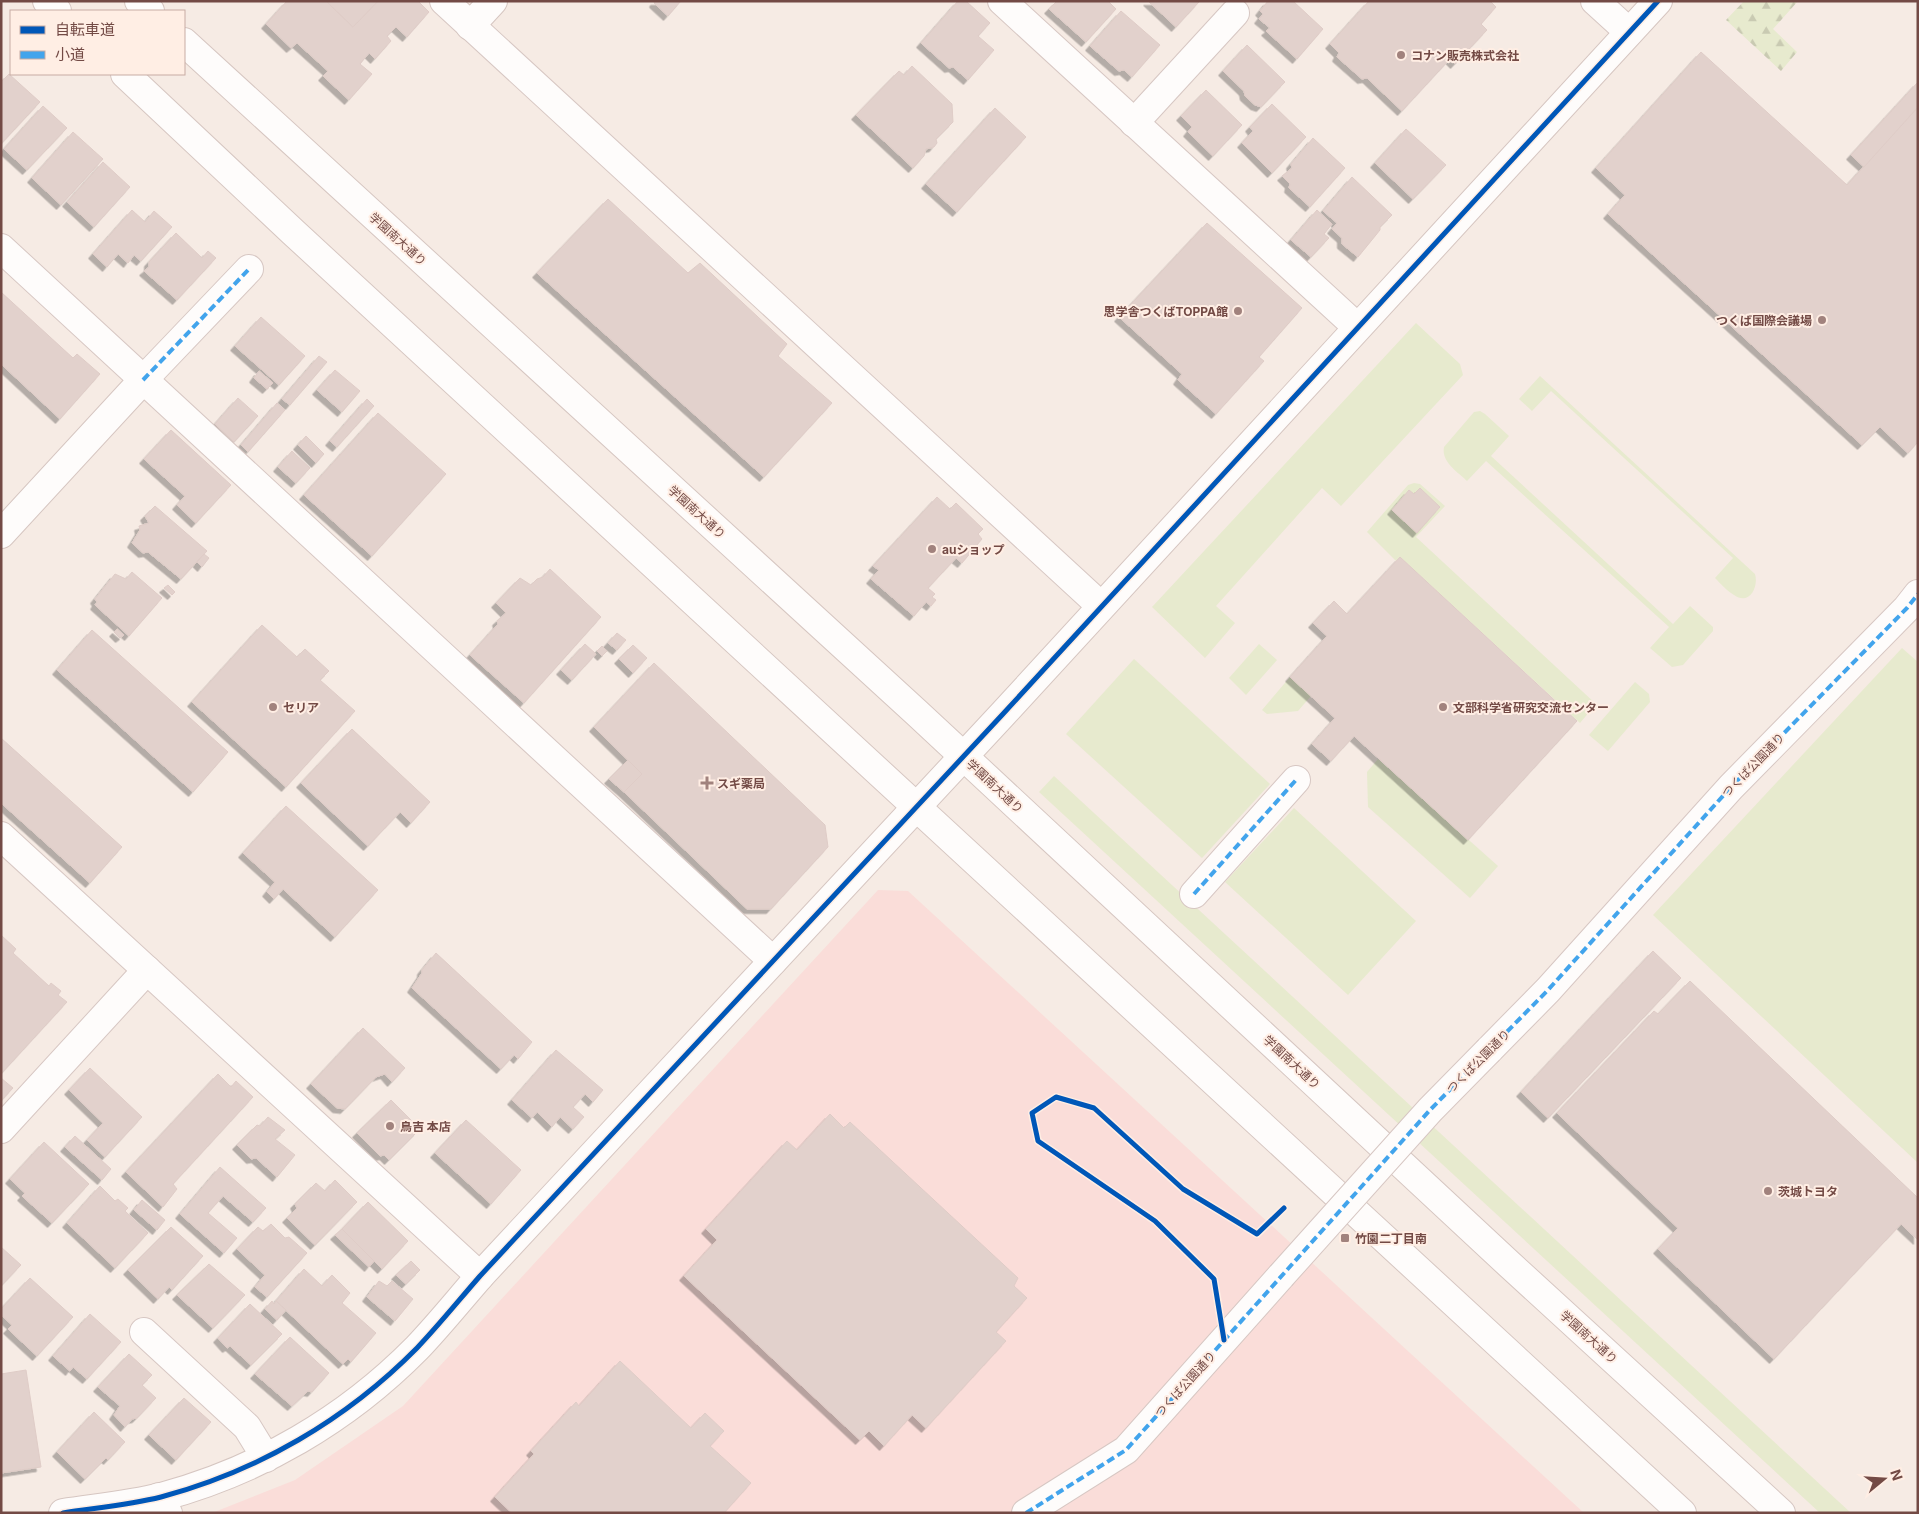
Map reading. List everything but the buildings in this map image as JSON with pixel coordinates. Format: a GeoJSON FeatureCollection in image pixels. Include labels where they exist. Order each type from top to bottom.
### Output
{"type":"FeatureCollection","features":[{"type":"Feature","properties":{"kind":"street"},"geometry":{"type":"LineString","coordinates":[[47,1],[56,10]]}},
{"type":"Feature","properties":{"kind":"street"},"geometry":{"type":"LineString","coordinates":[[139,1],[149,10]]}},
{"type":"Feature","properties":{"kind":"street"},"geometry":{"type":"LineString","coordinates":[[444,1],[1101,606]]}},
{"type":"Feature","properties":{"kind":"street"},"geometry":{"type":"LineString","coordinates":[[470,26],[493,1]]}},
{"type":"Feature","properties":{"kind":"street"},"geometry":{"type":"LineString","coordinates":[[1596,1],[1629,32]]}},
{"type":"Feature","properties":{"kind":"street"},"geometry":{"type":"LineString","coordinates":[[63,1513],[164,1505],[279,1453],[330,1421],[372,1388],[417,1348],[480,1276],[916,807],[1658,1]]}},
{"type":"Feature","properties":{"kind":"street"},"geometry":{"type":"LineString","coordinates":[[1006,3],[1356,327]]}},
{"type":"Feature","properties":{"kind":"street"},"geometry":{"type":"LineString","coordinates":[[1134,123],[1235,13]]}},
{"type":"Feature","properties":{"kind":"street","name":"学園南大通り"},"geometry":{"type":"LineString","coordinates":[[185,43],[963,756],[1509,1264],[1781,1513]]}},
{"type":"Feature","properties":{"kind":"street"},"geometry":{"type":"LineString","coordinates":[[126,75],[307,246],[1682,1513]]}},
{"type":"Feature","properties":{"kind":"street"},"geometry":{"type":"LineString","coordinates":[[1,248],[773,961]]}},
{"type":"Feature","properties":{"kind":"street"},"geometry":{"type":"LineString","coordinates":[[1,534],[143,380],[249,269]]}},
{"type":"Feature","properties":{"kind":"street","name":"つくば公園通り"},"geometry":{"type":"LineString","coordinates":[[1026,1513],[1126,1450],[1430,1110],[1548,990],[1731,787],[1902,613],[1918,594]]}},
{"type":"Feature","properties":{"kind":"street"},"geometry":{"type":"LineString","coordinates":[[1194,894],[1296,780]]}},
{"type":"Feature","properties":{"kind":"street"},"geometry":{"type":"LineString","coordinates":[[1,836],[480,1276]]}},
{"type":"Feature","properties":{"kind":"street"},"geometry":{"type":"LineString","coordinates":[[1,1129],[147,970]]}},
{"type":"Feature","properties":{"kind":"street"},"geometry":{"type":"LineString","coordinates":[[144,1332],[247,1427],[266,1458]]}},
{"type":"Feature","properties":{"kind":"shaded area"},"geometry":{"type":"Polygon","coordinates":[[[878,890],[908,891],[1584,1513],[212,1513],[295,1480],[403,1406],[878,890]]]}},
{"type":"Feature","properties":{"kind":"green space"},"geometry":{"type":"Polygon","coordinates":[[[1744,1],[1798,1],[1773,29],[1797,52],[1781,71],[1726,20],[1744,1]]]}},
{"type":"Feature","properties":{"kind":"green space"},"geometry":{"type":"Polygon","coordinates":[[[1416,323],[1460,364],[1463,375],[1341,506],[1322,488],[1216,606],[1235,623],[1205,658],[1152,607],[1416,323]]]}},
{"type":"Feature","properties":{"kind":"green space"},"geometry":{"type":"Polygon","coordinates":[[[1540,376],[1755,574],[1756,584],[1752,594],[1748,597],[1739,598],[1715,578],[1733,558],[1551,391],[1532,411],[1519,399],[1540,376]]]}},
{"type":"Feature","properties":{"kind":"green space"},"geometry":{"type":"Polygon","coordinates":[[[1480,411],[1509,436],[1491,456],[1673,624],[1690,606],[1713,627],[1713,631],[1683,665],[1672,667],[1650,648],[1669,627],[1486,461],[1467,481],[1451,466],[1445,457],[1444,447],[1474,412],[1480,411]]]}},
{"type":"Feature","properties":{"kind":"green space"},"geometry":{"type":"Polygon","coordinates":[[[1420,484],[1445,506],[1416,537],[1596,704],[1580,723],[1400,557],[1396,561],[1367,532],[1408,485],[1420,484]]]}},
{"type":"Feature","properties":{"kind":"green space"},"geometry":{"type":"Polygon","coordinates":[[[1259,644],[1277,660],[1246,695],[1229,678],[1259,644]]]}},
{"type":"Feature","properties":{"kind":"green space"},"geometry":{"type":"Polygon","coordinates":[[[1902,648],[1918,662],[1918,1163],[1653,915],[1902,648]]]}},
{"type":"Feature","properties":{"kind":"green space"},"geometry":{"type":"Polygon","coordinates":[[[1134,659],[1270,784],[1202,858],[1066,734],[1134,659]]]}},
{"type":"Feature","properties":{"kind":"green space"},"geometry":{"type":"Polygon","coordinates":[[[1290,677],[1311,696],[1298,711],[1267,714],[1262,710],[1290,677]]]}},
{"type":"Feature","properties":{"kind":"green space"},"geometry":{"type":"Polygon","coordinates":[[[1635,682],[1649,694],[1650,702],[1608,751],[1589,735],[1635,682]]]}},
{"type":"Feature","properties":{"kind":"green space"},"geometry":{"type":"Polygon","coordinates":[[[1378,759],[1498,866],[1470,898],[1368,807],[1367,772],[1378,759]]]}},
{"type":"Feature","properties":{"kind":"green space"},"geometry":{"type":"Polygon","coordinates":[[[1054,776],[1851,1513],[1820,1513],[1039,792],[1054,776]]]}},
{"type":"Feature","properties":{"kind":"green space"},"geometry":{"type":"Polygon","coordinates":[[[1294,808],[1416,921],[1348,995],[1225,882],[1294,808]]]}},
{"type":"Feature","properties":{"kind":"marked path"},"geometry":{"type":"LineString","coordinates":[[143,380],[249,269]]}},
{"type":"Feature","properties":{"kind":"marked path"},"geometry":{"type":"LineString","coordinates":[[1026,1513],[1126,1450],[1430,1110],[1548,990],[1731,787],[1907,608],[1918,594]]}},
{"type":"Feature","properties":{"kind":"marked path"},"geometry":{"type":"LineString","coordinates":[[1194,894],[1296,780]]}},
{"type":"Feature","properties":{"kind":"cycle path"},"geometry":{"type":"LineString","coordinates":[[63,1513],[149,1500],[197,1486],[232,1473],[299,1440],[361,1398],[390,1374],[417,1348],[480,1276],[1002,715],[1658,1]]}},
{"type":"Feature","properties":{"kind":"cycle path"},"geometry":{"type":"LineString","coordinates":[[1224,1340],[1214,1279],[1155,1221],[1038,1141],[1032,1113],[1056,1097],[1094,1108],[1183,1189],[1257,1234],[1284,1208]]}},
{"type":"Feature","properties":{"kind":"place","name":"コナン販売株式会社"},"geometry":{"type":"Point","coordinates":[1401,55]}},
{"type":"Feature","properties":{"kind":"place","name":"思学舎つくばTOPPA館"},"geometry":{"type":"Point","coordinates":[1238,311]}},
{"type":"Feature","properties":{"kind":"place","name":"つくば国際会議場"},"geometry":{"type":"Point","coordinates":[1822,320]}},
{"type":"Feature","properties":{"kind":"place","name":"auショップ"},"geometry":{"type":"Point","coordinates":[932,549]}},
{"type":"Feature","properties":{"kind":"place","name":"セリア"},"geometry":{"type":"Point","coordinates":[273,707]}},
{"type":"Feature","properties":{"kind":"place","name":"文部科学省研究交流センター"},"geometry":{"type":"Point","coordinates":[1443,707]}},
{"type":"Feature","properties":{"kind":"place","name":"スギ薬局"},"geometry":{"type":"Point","coordinates":[707,783]}},
{"type":"Feature","properties":{"kind":"place","name":"鳥吉 本店"},"geometry":{"type":"Point","coordinates":[390,1126]}},
{"type":"Feature","properties":{"kind":"place","name":"茨城トヨタ"},"geometry":{"type":"Point","coordinates":[1768,1191]}},
{"type":"Feature","properties":{"kind":"place","name":"竹園二丁目南"},"geometry":{"type":"Point","coordinates":[1345,1238]}}]}
